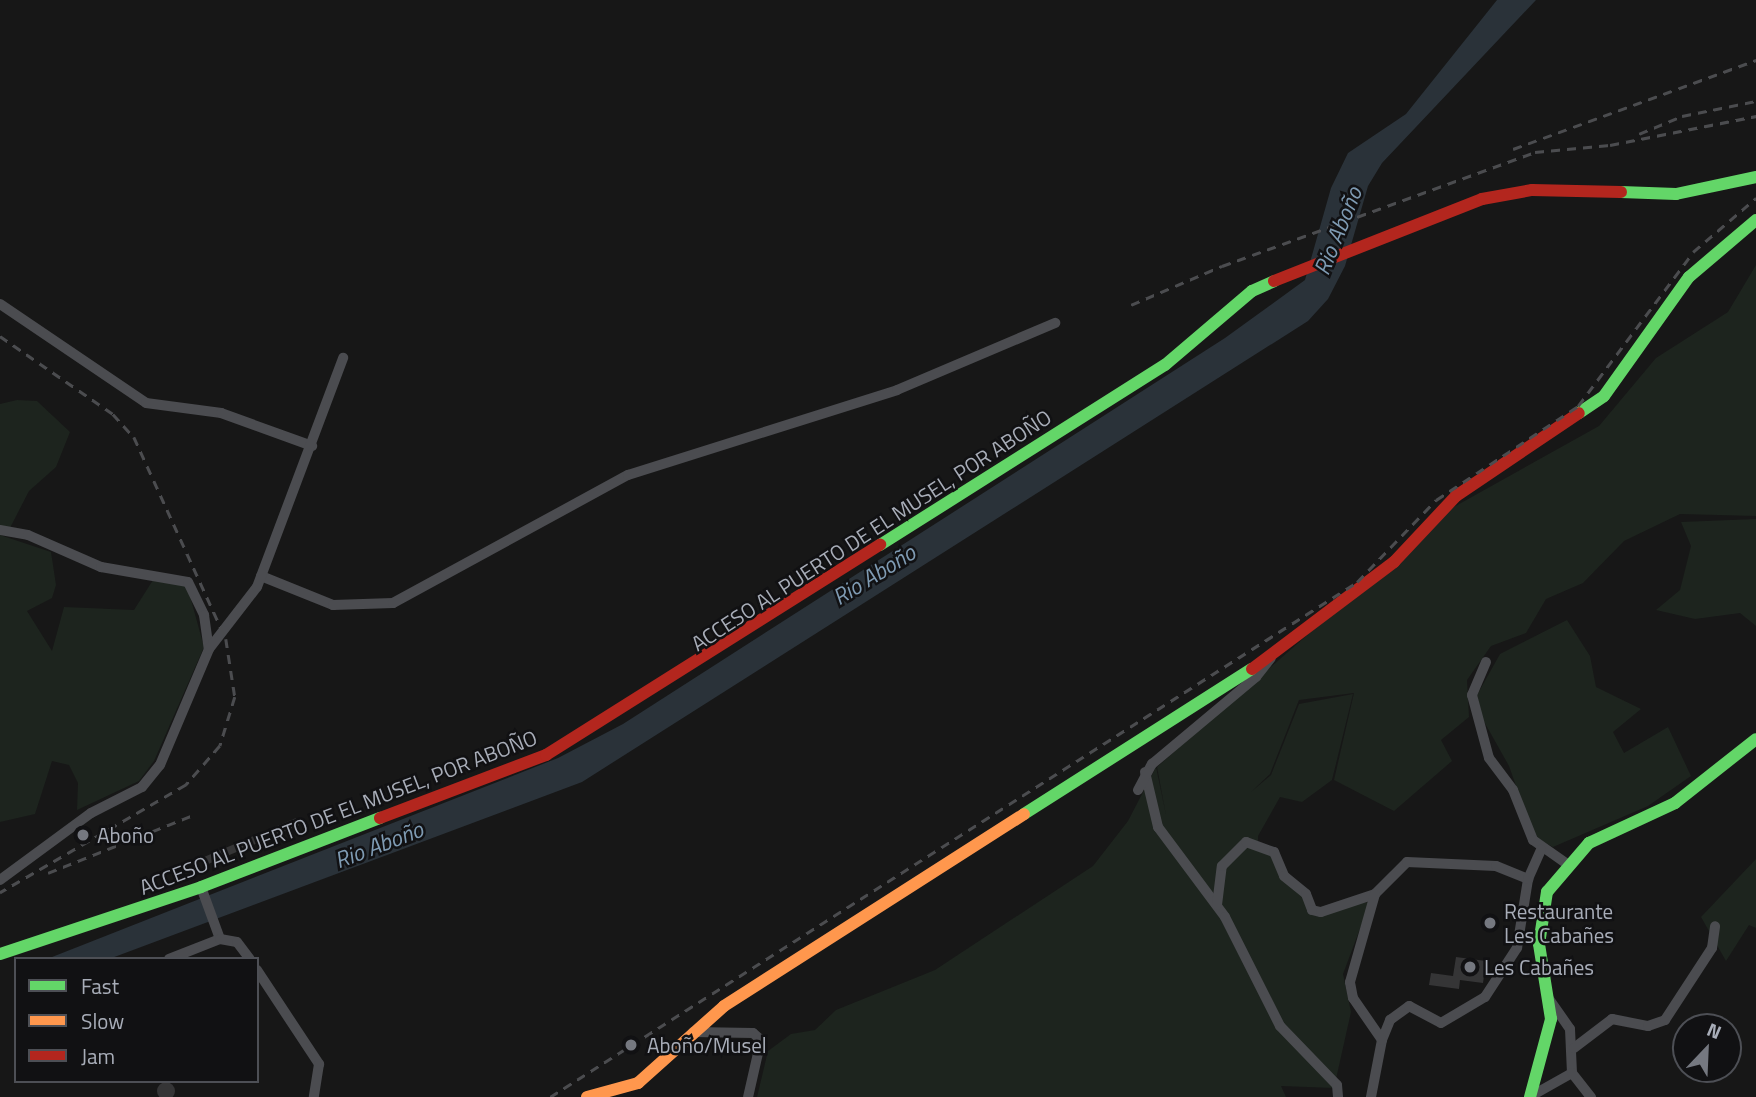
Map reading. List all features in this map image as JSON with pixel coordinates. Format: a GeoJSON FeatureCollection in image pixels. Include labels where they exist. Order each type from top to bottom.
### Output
{"type":"FeatureCollection","features":[{"type":"Feature","properties":{"kind":"street","name":"ACCESO AL PUERTO DE EL MUSEL, POR ABOÑO"},"geometry":{"type":"LineString","coordinates":[[0,954],[203,889],[546,755],[1165,365],[1252,291],[1300,269],[1482,199],[1520,192],[1676,194],[1756,177]]}},
{"type":"Feature","properties":{"kind":"street"},"geometry":{"type":"LineString","coordinates":[[587,1097],[638,1083],[724,1006],[1273,654],[1394,562],[1456,496],[1604,396],[1689,277],[1756,220]]}},
{"type":"Feature","properties":{"kind":"street"},"geometry":{"type":"LineString","coordinates":[[0,304],[146,403],[220,413],[312,446]]}},
{"type":"Feature","properties":{"kind":"street"},"geometry":{"type":"LineString","coordinates":[[261,576],[333,605],[393,603],[640,470],[897,390],[1055,323]]}},
{"type":"Feature","properties":{"kind":"street"},"geometry":{"type":"LineString","coordinates":[[0,880],[91,813],[142,787],[160,765],[209,649],[261,576],[343,358]]}},
{"type":"Feature","properties":{"kind":"street"},"geometry":{"type":"LineString","coordinates":[[0,530],[28,535],[101,567],[188,582],[204,615],[209,649]]}},
{"type":"Feature","properties":{"kind":"street"},"geometry":{"type":"LineString","coordinates":[[1138,790],[1145,772],[1256,677],[1273,654]]}},
{"type":"Feature","properties":{"kind":"street"},"geometry":{"type":"LineString","coordinates":[[1486,662],[1472,695],[1474,717],[1489,758],[1514,790],[1520,816],[1541,850],[1567,864]]}},
{"type":"Feature","properties":{"kind":"street"},"geometry":{"type":"LineString","coordinates":[[1531,1096],[1547,1047],[1547,996],[1539,963],[1541,909],[1567,864],[1589,843],[1675,803],[1756,739]]}},
{"type":"Feature","properties":{"kind":"street"},"geometry":{"type":"LineString","coordinates":[[1145,772],[1158,827],[1201,891],[1217,905],[1280,1026],[1337,1085],[1338,1097]]}},
{"type":"Feature","properties":{"kind":"street"},"geometry":{"type":"LineString","coordinates":[[1217,905],[1222,866],[1246,842],[1274,852],[1279,868],[1306,894],[1312,910],[1375,894],[1408,862],[1496,866],[1528,879]]}},
{"type":"Feature","properties":{"kind":"street"},"geometry":{"type":"LineString","coordinates":[[1371,1097],[1382,1040],[1390,1020],[1409,1006],[1441,1023],[1485,997],[1517,948],[1528,879],[1541,850]]}},
{"type":"Feature","properties":{"kind":"street"},"geometry":{"type":"LineString","coordinates":[[203,889],[220,939]]}},
{"type":"Feature","properties":{"kind":"street"},"geometry":{"type":"LineString","coordinates":[[1375,894],[1350,982],[1358,1008],[1382,1040]]}},
{"type":"Feature","properties":{"kind":"street"},"geometry":{"type":"LineString","coordinates":[[1574,1048],[1612,1019],[1648,1026],[1665,1020],[1712,948],[1716,926]]}},
{"type":"Feature","properties":{"kind":"street"},"geometry":{"type":"LineString","coordinates":[[174,957],[220,939],[237,942],[248,957]]}},
{"type":"Feature","properties":{"kind":"street"},"geometry":{"type":"LineString","coordinates":[[259,973],[319,1063],[314,1097]]}},
{"type":"Feature","properties":{"kind":"street"},"geometry":{"type":"LineString","coordinates":[[1547,996],[1564,1016],[1574,1048],[1572,1073],[1591,1097]]}},
{"type":"Feature","properties":{"kind":"street"},"geometry":{"type":"LineString","coordinates":[[692,1032],[753,1033],[761,1040],[748,1097]]}},
{"type":"Feature","properties":{"kind":"street"},"geometry":{"type":"LineString","coordinates":[[1531,1096],[1572,1073]]}},
{"type":"Feature","properties":{"kind":"shaded area"},"geometry":{"type":"Polygon","coordinates":[[[1756,265],[1756,516],[1680,514],[1624,541],[1583,583],[1546,599],[1526,633],[1491,646],[1467,680],[1469,717],[1441,740],[1452,761],[1394,811],[1334,780],[1354,693],[1299,700],[1270,774],[1251,792],[1271,775],[1299,704],[1353,694],[1332,780],[1302,802],[1280,797],[1258,836],[1258,849],[1274,857],[1304,895],[1307,910],[1370,902],[1343,974],[1351,1012],[1334,1088],[1281,1086],[1286,1097],[757,1097],[768,1051],[791,1034],[815,1030],[836,1010],[935,970],[1093,866],[1128,821],[1156,767],[1166,815],[1157,767],[1452,508],[1599,426],[1656,358],[1728,312],[1756,265]]]}},
{"type":"Feature","properties":{"kind":"shaded area"},"geometry":{"type":"Polygon","coordinates":[[[17,400],[37,401],[70,432],[56,467],[29,491],[10,528],[0,526],[0,404],[17,400]]]}},
{"type":"Feature","properties":{"kind":"shaded area"},"geometry":{"type":"Polygon","coordinates":[[[1756,519],[1756,626],[1740,613],[1695,619],[1656,610],[1680,590],[1691,546],[1681,522],[1756,519]]]}},
{"type":"Feature","properties":{"kind":"shaded area"},"geometry":{"type":"Polygon","coordinates":[[[0,535],[51,552],[56,585],[52,598],[27,611],[52,651],[64,607],[134,610],[153,580],[187,585],[204,647],[154,761],[139,781],[77,810],[78,783],[69,765],[52,761],[35,814],[0,822],[0,535]]]}},
{"type":"Feature","properties":{"kind":"shaded area"},"geometry":{"type":"Polygon","coordinates":[[[1567,620],[1590,656],[1596,687],[1641,709],[1613,732],[1624,753],[1668,727],[1691,776],[1648,806],[1553,847],[1534,837],[1509,766],[1482,718],[1477,695],[1500,654],[1567,620]]]}},
{"type":"Feature","properties":{"kind":"shaded area"},"geometry":{"type":"Polygon","coordinates":[[[1756,859],[1756,928],[1749,925],[1726,961],[1701,917],[1756,859]]]}},
{"type":"Feature","properties":{"kind":"water","name":"Rio Aboño"},"geometry":{"type":"Polygon","coordinates":[[[1497,0],[1536,0],[1382,163],[1368,186],[1345,266],[1328,299],[1308,321],[582,782],[114,957],[52,957],[558,758],[623,724],[1225,338],[1305,280],[1331,188],[1348,153],[1406,114],[1497,0]]]}},
{"type":"Feature","properties":{"kind":"building"},"geometry":{"type":"Polygon","coordinates":[[[296,818],[299,825],[207,864],[204,857],[296,818]]]}},
{"type":"Feature","properties":{"kind":"building","name":"Les Cabañes"},"geometry":{"type":"Polygon","coordinates":[[[1456,957],[1486,961],[1483,983],[1460,980],[1459,989],[1429,985],[1431,973],[1453,976],[1456,957]]]}},
{"type":"Feature","properties":{"kind":"building"},"geometry":{"type":"Polygon","coordinates":[[[160,1083],[172,1083],[175,1087],[173,1098],[159,1098],[157,1095],[157,1087],[160,1083]]]}},
{"type":"Feature","properties":{"kind":"railway"},"geometry":{"type":"LineString","coordinates":[[1513,149],[1756,60]]}},
{"type":"Feature","properties":{"kind":"railway"},"geometry":{"type":"LineString","coordinates":[[1639,134],[1682,116],[1756,101]]}},
{"type":"Feature","properties":{"kind":"railway"},"geometry":{"type":"LineString","coordinates":[[1131,305],[1222,266],[1535,152],[1610,145],[1756,116]]}},
{"type":"Feature","properties":{"kind":"railway"},"geometry":{"type":"LineString","coordinates":[[550,1097],[1357,582],[1436,500],[1578,406],[1693,252],[1756,198]]}},
{"type":"Feature","properties":{"kind":"railway"},"geometry":{"type":"LineString","coordinates":[[0,336],[113,414],[134,437],[226,639],[235,697],[220,746],[186,785],[0,893]]}},
{"type":"Feature","properties":{"kind":"railway"},"geometry":{"type":"LineString","coordinates":[[48,873],[193,815]]}},
{"type":"Feature","properties":{"kind":"traffic: fast"},"geometry":{"type":"LineString","coordinates":[[1621,192],[1676,194],[1756,177]]}},
{"type":"Feature","properties":{"kind":"traffic: fast"},"geometry":{"type":"LineString","coordinates":[[1579,413],[1604,396],[1689,277],[1756,220]]}},
{"type":"Feature","properties":{"kind":"traffic: fast"},"geometry":{"type":"LineString","coordinates":[[880,545],[1165,365],[1252,291],[1274,281]]}},
{"type":"Feature","properties":{"kind":"traffic: fast"},"geometry":{"type":"LineString","coordinates":[[1024,814],[1252,669]]}},
{"type":"Feature","properties":{"kind":"traffic: fast"},"geometry":{"type":"LineString","coordinates":[[1530,1097],[1551,1019],[1539,944],[1547,892],[1589,843],[1675,803],[1756,739]]}},
{"type":"Feature","properties":{"kind":"traffic: fast"},"geometry":{"type":"LineString","coordinates":[[0,954],[201,887],[380,818]]}},
{"type":"Feature","properties":{"kind":"traffic: slow"},"geometry":{"type":"LineString","coordinates":[[587,1097],[638,1083],[724,1006],[1024,814]]}},
{"type":"Feature","properties":{"kind":"traffic: jam"},"geometry":{"type":"LineString","coordinates":[[1274,281],[1482,199],[1532,190],[1621,192]]}},
{"type":"Feature","properties":{"kind":"traffic: jam"},"geometry":{"type":"LineString","coordinates":[[1252,669],[1394,562],[1456,496],[1579,413]]}},
{"type":"Feature","properties":{"kind":"traffic: jam"},"geometry":{"type":"LineString","coordinates":[[380,818],[546,755],[880,545]]}},
{"type":"Feature","properties":{"kind":"place","name":"Aboño"},"geometry":{"type":"Point","coordinates":[83,835]}},
{"type":"Feature","properties":{"kind":"place","name":"Restaurante Les Cabañes"},"geometry":{"type":"Point","coordinates":[1490,923]}},
{"type":"Feature","properties":{"kind":"place","name":"Les Cabañes"},"geometry":{"type":"Point","coordinates":[1470,967]}},
{"type":"Feature","properties":{"kind":"place","name":"Aboño/Musel"},"geometry":{"type":"Point","coordinates":[631,1045]}}]}
